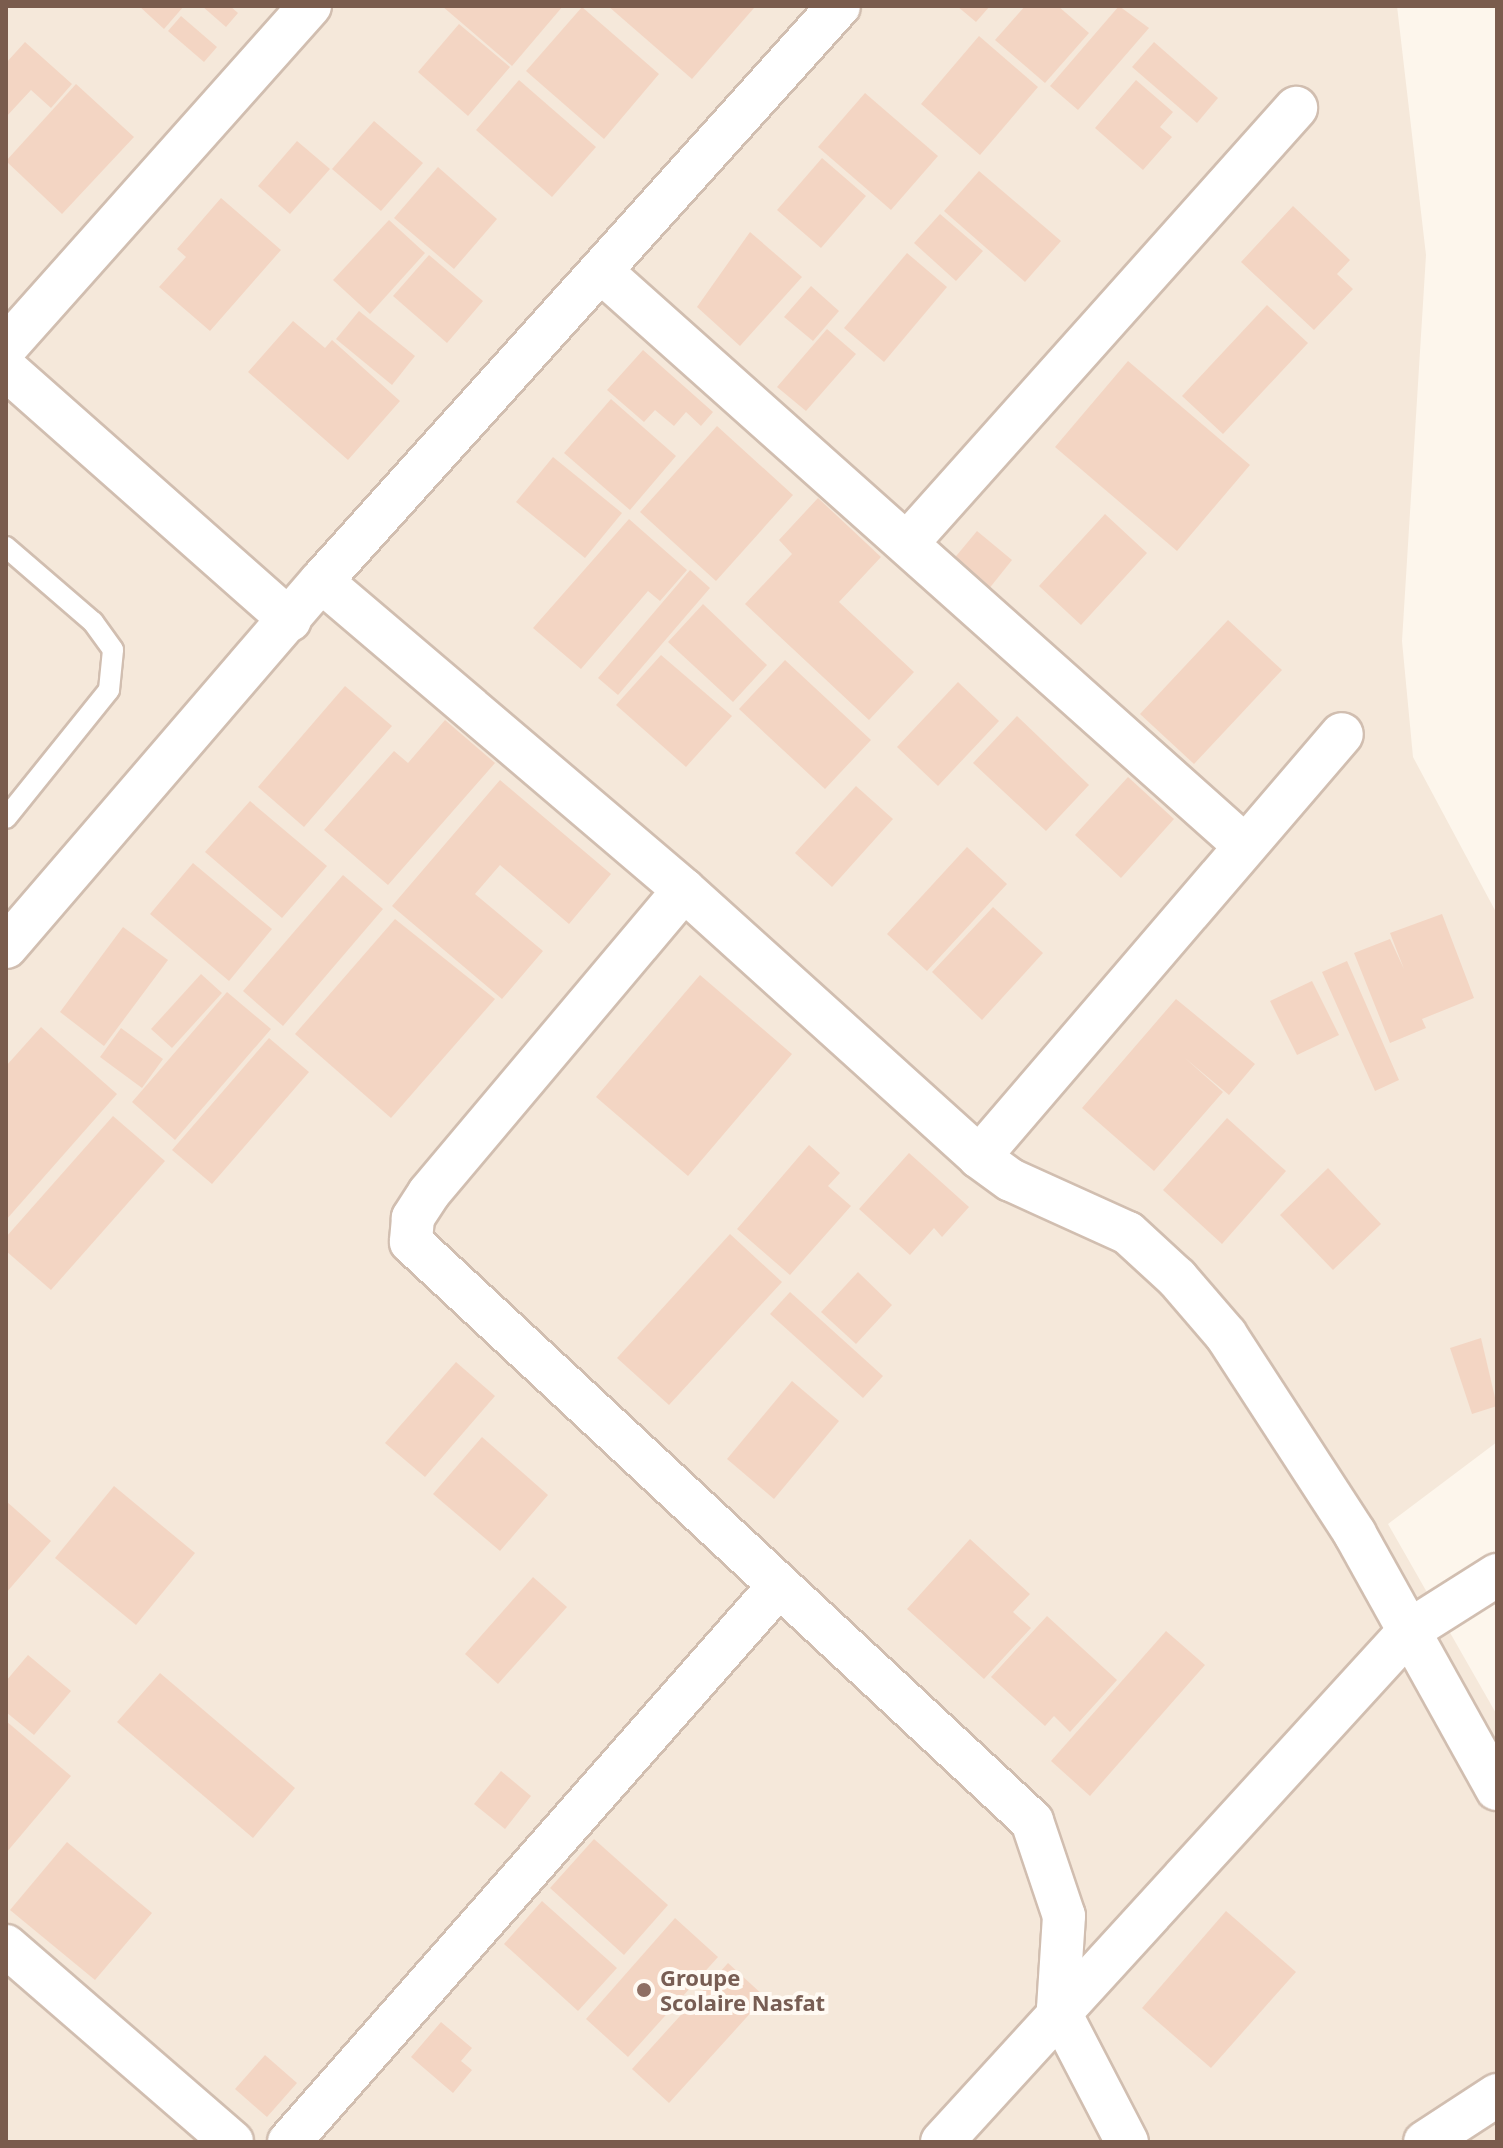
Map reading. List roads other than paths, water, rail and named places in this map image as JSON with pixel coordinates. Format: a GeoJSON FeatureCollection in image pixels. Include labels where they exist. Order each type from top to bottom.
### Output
{"type":"FeatureCollection","features":[{"type":"Feature","properties":{"kind":"street"},"geometry":{"type":"LineString","coordinates":[[6,347],[310,6]]}},
{"type":"Feature","properties":{"kind":"street"},"geometry":{"type":"LineString","coordinates":[[6,947],[321,581],[604,274],[839,6]]}},
{"type":"Feature","properties":{"kind":"street"},"geometry":{"type":"LineString","coordinates":[[909,541],[1296,108]]}},
{"type":"Feature","properties":{"kind":"street"},"geometry":{"type":"LineString","coordinates":[[604,274],[909,541],[1245,846]]}},
{"type":"Feature","properties":{"kind":"street"},"geometry":{"type":"LineString","coordinates":[[6,369],[290,620]]}},
{"type":"Feature","properties":{"kind":"street"},"geometry":{"type":"LineString","coordinates":[[321,581],[684,890],[979,1157],[1011,1180],[1128,1233],[1177,1278],[1264,1393],[1410,1630],[1497,1789]]}},
{"type":"Feature","properties":{"kind":"street"},"geometry":{"type":"LineString","coordinates":[[979,1157],[1342,734]]}},
{"type":"Feature","properties":{"kind":"street"},"geometry":{"type":"LineString","coordinates":[[684,890],[429,1193],[413,1218],[411,1242],[1032,1821],[1064,1916],[1058,2009],[1127,2142]]}},
{"type":"Feature","properties":{"kind":"street"},"geometry":{"type":"LineString","coordinates":[[942,2142],[1058,2009],[1410,1630],[1497,1575]]}},
{"type":"Feature","properties":{"kind":"street"},"geometry":{"type":"LineString","coordinates":[[289,2142],[778,1587]]}},
{"type":"Feature","properties":{"kind":"street"},"geometry":{"type":"LineString","coordinates":[[6,1946],[232,2142]]}},
{"type":"Feature","properties":{"kind":"street"},"geometry":{"type":"LineString","coordinates":[[1425,2142],[1497,2095]]}},
{"type":"Feature","properties":{"kind":"lane"},"geometry":{"type":"LineString","coordinates":[[6,547],[93,622],[113,650],[109,690],[6,818]]}},
{"type":"Feature","properties":{"kind":"place","name":"Groupe Scolaire Nasfat"},"geometry":{"type":"Point","coordinates":[644,1990]}}]}
